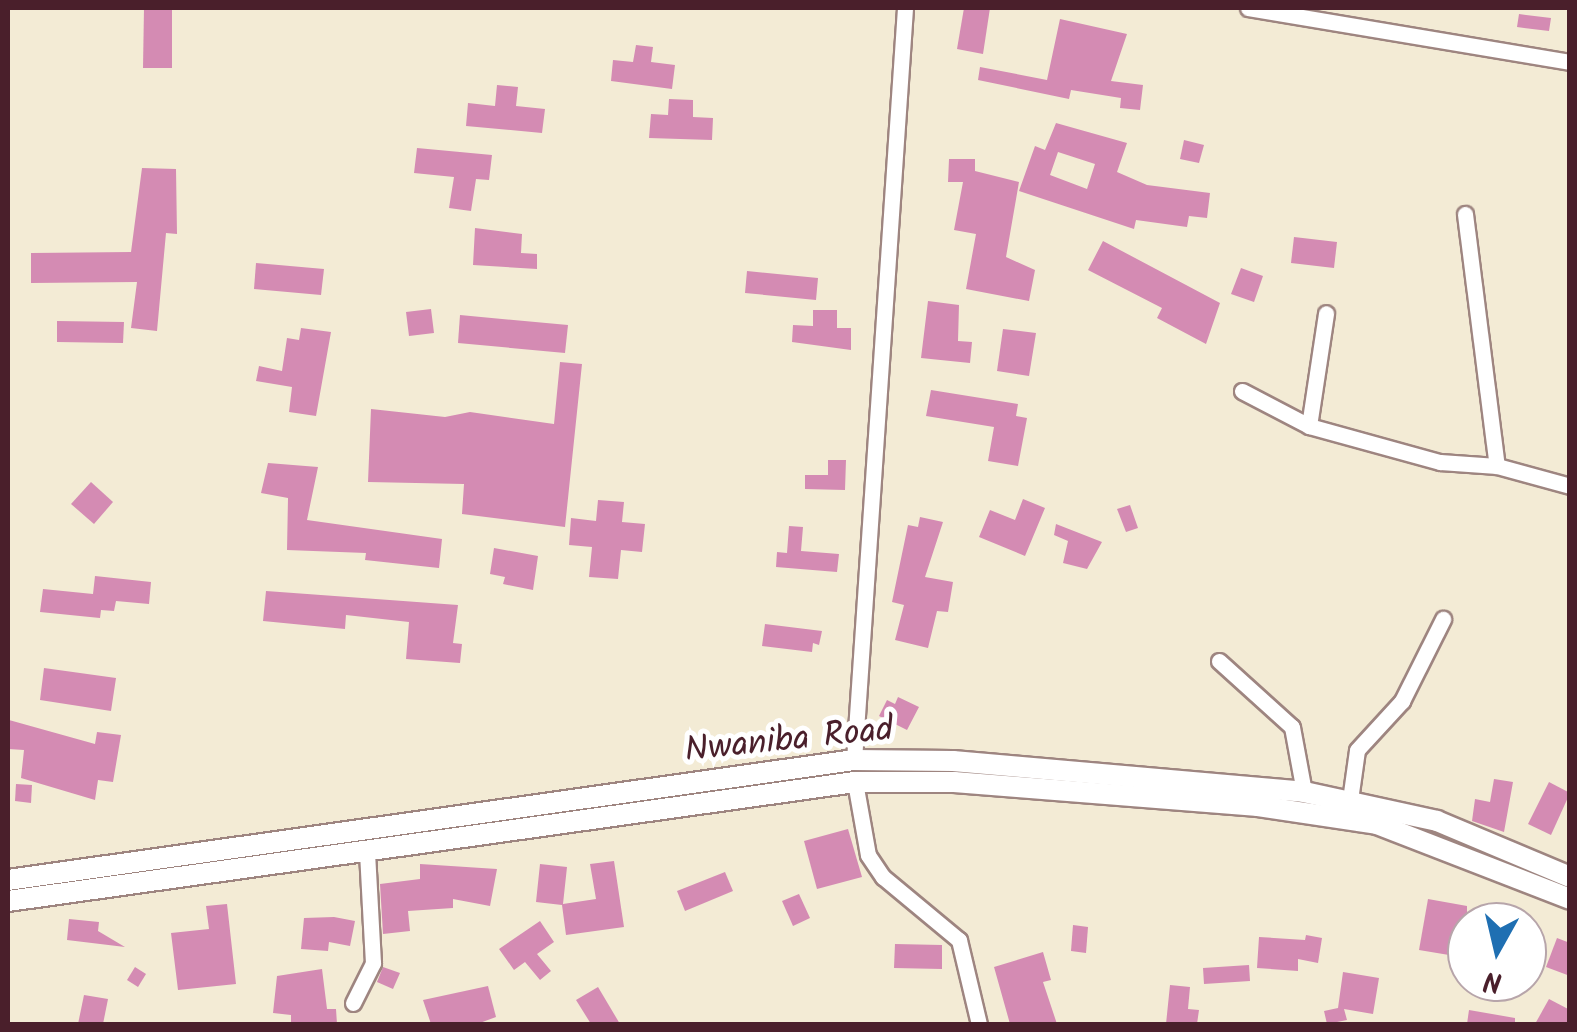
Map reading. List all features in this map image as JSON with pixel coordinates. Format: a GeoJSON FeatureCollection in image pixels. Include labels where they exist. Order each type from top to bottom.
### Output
{"type":"FeatureCollection","features":[{"type":"Feature","properties":{"kind":"main road","name":"Nwaniba Road"},"geometry":{"type":"LineString","coordinates":[[8,879],[30,882],[854,760],[991,764],[1304,792],[1437,821],[1570,876]]}},
{"type":"Feature","properties":{"kind":"main road"},"geometry":{"type":"LineString","coordinates":[[8,902],[855,782],[954,782],[1157,798],[1378,824],[1570,899]]}},
{"type":"Feature","properties":{"kind":"street"},"geometry":{"type":"LineString","coordinates":[[854,760],[905,8]]}},
{"type":"Feature","properties":{"kind":"street"},"geometry":{"type":"LineString","coordinates":[[1248,8],[1570,62]]}},
{"type":"Feature","properties":{"kind":"street"},"geometry":{"type":"LineString","coordinates":[[1465,214],[1497,466]]}},
{"type":"Feature","properties":{"kind":"street"},"geometry":{"type":"LineString","coordinates":[[1309,426],[1326,313]]}},
{"type":"Feature","properties":{"kind":"street"},"geometry":{"type":"LineString","coordinates":[[1242,391],[1309,426],[1440,462],[1497,466],[1570,486]]}},
{"type":"Feature","properties":{"kind":"street"},"geometry":{"type":"LineString","coordinates":[[1350,800],[1357,750],[1402,701],[1442,620]]}},
{"type":"Feature","properties":{"kind":"street"},"geometry":{"type":"LineString","coordinates":[[1219,661],[1292,727],[1304,792]]}},
{"type":"Feature","properties":{"kind":"street"},"geometry":{"type":"LineString","coordinates":[[855,782],[868,855],[883,877],[959,940],[979,1024]]}},
{"type":"Feature","properties":{"kind":"street"},"geometry":{"type":"LineString","coordinates":[[353,1003],[374,964],[367,851]]}},
{"type":"Feature","properties":{"kind":"building"},"geometry":{"type":"Polygon","coordinates":[[[144,8],[172,8],[172,68],[143,68],[144,8]]]}},
{"type":"Feature","properties":{"kind":"building"},"geometry":{"type":"Polygon","coordinates":[[[964,8],[990,8],[983,54],[957,49],[964,8]]]}},
{"type":"Feature","properties":{"kind":"building"},"geometry":{"type":"Polygon","coordinates":[[[1519,14],[1551,18],[1549,31],[1517,27],[1519,14]]]}},
{"type":"Feature","properties":{"kind":"building"},"geometry":{"type":"Polygon","coordinates":[[[1060,19],[1127,34],[1111,81],[1143,85],[1140,110],[1120,108],[1121,98],[1071,90],[1069,99],[978,80],[980,67],[1047,80],[1060,19]]]}},
{"type":"Feature","properties":{"kind":"building"},"geometry":{"type":"Polygon","coordinates":[[[636,45],[653,47],[651,62],[675,65],[672,89],[611,81],[613,60],[633,62],[636,45]]]}},
{"type":"Feature","properties":{"kind":"building"},"geometry":{"type":"Polygon","coordinates":[[[497,85],[518,87],[516,106],[545,109],[542,133],[466,126],[468,103],[495,106],[497,85]]]}},
{"type":"Feature","properties":{"kind":"building"},"geometry":{"type":"Polygon","coordinates":[[[669,99],[693,100],[693,117],[713,118],[712,140],[649,138],[651,114],[668,115],[669,99]]]}},
{"type":"Feature","properties":{"kind":"building"},"geometry":{"type":"Polygon","coordinates":[[[1056,123],[1127,143],[1117,172],[1147,185],[1210,193],[1207,218],[1189,216],[1187,227],[1136,220],[1134,229],[1019,191],[1035,146],[1045,150],[1056,123]],[[1058,152],[1050,175],[1087,189],[1095,164],[1058,152]]]}},
{"type":"Feature","properties":{"kind":"building"},"geometry":{"type":"Polygon","coordinates":[[[1184,140],[1204,145],[1199,163],[1180,159],[1184,140]]]}},
{"type":"Feature","properties":{"kind":"building"},"geometry":{"type":"Polygon","coordinates":[[[417,148],[492,155],[489,180],[476,179],[471,211],[449,208],[454,177],[414,173],[417,148]]]}},
{"type":"Feature","properties":{"kind":"building"},"geometry":{"type":"Polygon","coordinates":[[[949,159],[975,159],[975,171],[1019,182],[1006,257],[1035,270],[1029,301],[966,289],[976,234],[954,230],[963,182],[948,182],[949,159]]]}},
{"type":"Feature","properties":{"kind":"building"},"geometry":{"type":"Polygon","coordinates":[[[142,168],[176,169],[177,234],[166,233],[157,331],[131,328],[137,282],[31,283],[31,253],[131,252],[142,168]]]}},
{"type":"Feature","properties":{"kind":"building"},"geometry":{"type":"Polygon","coordinates":[[[475,228],[522,234],[521,253],[537,254],[537,269],[473,265],[475,228]]]}},
{"type":"Feature","properties":{"kind":"building"},"geometry":{"type":"Polygon","coordinates":[[[1294,237],[1337,242],[1334,268],[1291,263],[1294,237]]]}},
{"type":"Feature","properties":{"kind":"building"},"geometry":{"type":"Polygon","coordinates":[[[1103,241],[1220,303],[1206,344],[1157,318],[1162,308],[1088,270],[1103,241]]]}},
{"type":"Feature","properties":{"kind":"building"},"geometry":{"type":"Polygon","coordinates":[[[256,263],[324,269],[321,295],[254,289],[256,263]]]}},
{"type":"Feature","properties":{"kind":"building"},"geometry":{"type":"Polygon","coordinates":[[[1241,268],[1263,276],[1254,302],[1231,294],[1241,268]]]}},
{"type":"Feature","properties":{"kind":"building"},"geometry":{"type":"Polygon","coordinates":[[[747,271],[818,278],[816,300],[745,293],[747,271]]]}},
{"type":"Feature","properties":{"kind":"building"},"geometry":{"type":"Polygon","coordinates":[[[928,301],[959,305],[958,341],[972,342],[970,363],[921,358],[928,301]]]}},
{"type":"Feature","properties":{"kind":"building"},"geometry":{"type":"Polygon","coordinates":[[[431,309],[434,333],[409,336],[406,312],[431,309]]]}},
{"type":"Feature","properties":{"kind":"building"},"geometry":{"type":"Polygon","coordinates":[[[813,310],[837,310],[837,328],[851,328],[851,350],[792,342],[793,325],[813,326],[813,310]]]}},
{"type":"Feature","properties":{"kind":"building"},"geometry":{"type":"Polygon","coordinates":[[[460,315],[568,325],[565,353],[458,343],[460,315]]]}},
{"type":"Feature","properties":{"kind":"building"},"geometry":{"type":"Polygon","coordinates":[[[57,321],[124,322],[123,343],[57,342],[57,321]]]}},
{"type":"Feature","properties":{"kind":"building"},"geometry":{"type":"Polygon","coordinates":[[[301,328],[331,332],[316,416],[289,412],[292,387],[256,381],[259,366],[282,371],[287,338],[299,340],[301,328]]]}},
{"type":"Feature","properties":{"kind":"building"},"geometry":{"type":"Polygon","coordinates":[[[1003,329],[1036,333],[1029,376],[997,371],[1003,329]]]}},
{"type":"Feature","properties":{"kind":"building"},"geometry":{"type":"Polygon","coordinates":[[[560,362],[582,364],[565,527],[462,514],[464,484],[368,482],[371,409],[445,417],[470,412],[554,424],[560,362]]]}},
{"type":"Feature","properties":{"kind":"building"},"geometry":{"type":"Polygon","coordinates":[[[931,390],[1018,404],[1016,416],[1027,418],[1018,466],[988,461],[994,427],[926,416],[931,390]]]}},
{"type":"Feature","properties":{"kind":"building"},"geometry":{"type":"Polygon","coordinates":[[[828,460],[846,460],[845,490],[805,489],[805,475],[828,475],[828,460]]]}},
{"type":"Feature","properties":{"kind":"building"},"geometry":{"type":"Polygon","coordinates":[[[268,463],[318,467],[307,520],[442,539],[439,568],[365,560],[366,553],[287,550],[288,498],[261,493],[268,463]]]}},
{"type":"Feature","properties":{"kind":"building"},"geometry":{"type":"Polygon","coordinates":[[[91,482],[113,502],[94,524],[71,504],[91,482]]]}},
{"type":"Feature","properties":{"kind":"building"},"geometry":{"type":"Polygon","coordinates":[[[1023,499],[1045,508],[1025,556],[979,537],[990,510],[1015,520],[1023,499]]]}},
{"type":"Feature","properties":{"kind":"building"},"geometry":{"type":"Polygon","coordinates":[[[598,500],[624,502],[622,522],[645,524],[642,552],[621,550],[618,579],[589,577],[592,547],[569,545],[571,518],[596,521],[598,500]]]}},
{"type":"Feature","properties":{"kind":"building"},"geometry":{"type":"Polygon","coordinates":[[[1130,505],[1138,528],[1126,532],[1117,509],[1130,505]]]}},
{"type":"Feature","properties":{"kind":"building"},"geometry":{"type":"Polygon","coordinates":[[[920,517],[943,522],[925,577],[953,582],[948,612],[937,611],[928,648],[895,640],[904,605],[892,602],[908,525],[918,527],[920,517]]]}},
{"type":"Feature","properties":{"kind":"building"},"geometry":{"type":"Polygon","coordinates":[[[1056,524],[1102,542],[1087,569],[1063,563],[1068,541],[1054,535],[1056,524]]]}},
{"type":"Feature","properties":{"kind":"building"},"geometry":{"type":"Polygon","coordinates":[[[789,526],[803,527],[801,551],[839,554],[837,572],[776,567],[777,552],[787,553],[789,526]]]}},
{"type":"Feature","properties":{"kind":"building"},"geometry":{"type":"Polygon","coordinates":[[[494,548],[538,556],[533,590],[503,584],[505,577],[490,574],[494,548]]]}},
{"type":"Feature","properties":{"kind":"building"},"geometry":{"type":"Polygon","coordinates":[[[95,576],[151,582],[149,604],[116,601],[114,611],[101,610],[100,618],[40,612],[43,589],[93,594],[95,576]]]}},
{"type":"Feature","properties":{"kind":"building"},"geometry":{"type":"Polygon","coordinates":[[[266,591],[458,605],[453,643],[462,644],[460,663],[406,659],[409,622],[346,615],[345,629],[263,621],[266,591]]]}},
{"type":"Feature","properties":{"kind":"building"},"geometry":{"type":"Polygon","coordinates":[[[765,624],[822,631],[819,645],[813,643],[812,652],[762,646],[765,624]]]}},
{"type":"Feature","properties":{"kind":"building"},"geometry":{"type":"Polygon","coordinates":[[[44,668],[116,678],[111,711],[40,700],[44,668]]]}},
{"type":"Feature","properties":{"kind":"building"},"geometry":{"type":"Polygon","coordinates":[[[898,697],[919,707],[907,730],[879,716],[887,700],[895,704],[898,697]]]}},
{"type":"Feature","properties":{"kind":"building"},"geometry":{"type":"Polygon","coordinates":[[[9,720],[95,744],[97,732],[121,735],[113,782],[98,780],[95,800],[21,778],[24,750],[8,749],[9,720]]]}},
{"type":"Feature","properties":{"kind":"building"},"geometry":{"type":"Polygon","coordinates":[[[1494,779],[1513,782],[1504,832],[1472,821],[1475,799],[1490,802],[1494,779]]]}},
{"type":"Feature","properties":{"kind":"building"},"geometry":{"type":"Polygon","coordinates":[[[1549,782],[1570,793],[1551,835],[1528,824],[1549,782]]]}},
{"type":"Feature","properties":{"kind":"building"},"geometry":{"type":"Polygon","coordinates":[[[16,784],[32,785],[31,803],[15,801],[16,784]]]}},
{"type":"Feature","properties":{"kind":"building"},"geometry":{"type":"Polygon","coordinates":[[[848,829],[862,877],[817,889],[804,841],[848,829]]]}},
{"type":"Feature","properties":{"kind":"building"},"geometry":{"type":"Polygon","coordinates":[[[614,861],[624,927],[566,935],[562,905],[536,902],[540,864],[567,867],[563,904],[596,899],[590,864],[614,861]]]}},
{"type":"Feature","properties":{"kind":"building"},"geometry":{"type":"Polygon","coordinates":[[[420,864],[497,869],[490,906],[453,899],[453,908],[408,911],[410,931],[383,934],[380,884],[420,879],[420,864]]]}},
{"type":"Feature","properties":{"kind":"building"},"geometry":{"type":"Polygon","coordinates":[[[725,872],[733,891],[685,911],[677,891],[725,872]]]}},
{"type":"Feature","properties":{"kind":"building"},"geometry":{"type":"Polygon","coordinates":[[[799,894],[810,918],[793,926],[782,901],[799,894]]]}},
{"type":"Feature","properties":{"kind":"building"},"geometry":{"type":"Polygon","coordinates":[[[1428,899],[1447,902],[1447,955],[1419,950],[1428,899]]]}},
{"type":"Feature","properties":{"kind":"building"},"geometry":{"type":"Polygon","coordinates":[[[227,904],[236,984],[178,990],[171,933],[209,929],[206,906],[227,904]]]}},
{"type":"Feature","properties":{"kind":"building"},"geometry":{"type":"Polygon","coordinates":[[[304,918],[355,921],[350,946],[329,942],[328,951],[301,949],[304,918]]]}},
{"type":"Feature","properties":{"kind":"building"},"geometry":{"type":"Polygon","coordinates":[[[69,919],[99,922],[98,931],[125,947],[67,940],[69,919]]]}},
{"type":"Feature","properties":{"kind":"building"},"geometry":{"type":"Polygon","coordinates":[[[540,921],[554,942],[537,954],[551,971],[540,980],[525,962],[514,970],[499,949],[540,921]]]}},
{"type":"Feature","properties":{"kind":"building"},"geometry":{"type":"Polygon","coordinates":[[[1073,925],[1088,927],[1086,953],[1071,951],[1073,925]]]}},
{"type":"Feature","properties":{"kind":"building"},"geometry":{"type":"Polygon","coordinates":[[[1306,935],[1322,938],[1318,963],[1298,959],[1298,971],[1257,968],[1259,937],[1305,940],[1306,935]]]}},
{"type":"Feature","properties":{"kind":"building"},"geometry":{"type":"Polygon","coordinates":[[[1557,938],[1570,943],[1570,976],[1547,964],[1557,938]]]}},
{"type":"Feature","properties":{"kind":"building"},"geometry":{"type":"Polygon","coordinates":[[[895,944],[942,945],[942,969],[894,968],[895,944]]]}},
{"type":"Feature","properties":{"kind":"building"},"geometry":{"type":"Polygon","coordinates":[[[1043,952],[1051,980],[1043,982],[1057,1024],[1010,1024],[994,967],[1043,952]]]}},
{"type":"Feature","properties":{"kind":"building"},"geometry":{"type":"Polygon","coordinates":[[[1249,965],[1250,981],[1204,984],[1203,968],[1249,965]]]}},
{"type":"Feature","properties":{"kind":"building"},"geometry":{"type":"Polygon","coordinates":[[[135,967],[146,974],[138,987],[127,980],[135,967]]]}},
{"type":"Feature","properties":{"kind":"building"},"geometry":{"type":"Polygon","coordinates":[[[383,967],[400,973],[393,989],[377,982],[383,967]]]}},
{"type":"Feature","properties":{"kind":"building"},"geometry":{"type":"Polygon","coordinates":[[[322,969],[327,1009],[336,1009],[337,1024],[291,1024],[291,1015],[273,1013],[277,976],[322,969]]]}},
{"type":"Feature","properties":{"kind":"building"},"geometry":{"type":"Polygon","coordinates":[[[1343,972],[1379,978],[1373,1014],[1344,1009],[1347,1020],[1327,1024],[1324,1011],[1338,1008],[1343,972]]]}},
{"type":"Feature","properties":{"kind":"building"},"geometry":{"type":"Polygon","coordinates":[[[1170,985],[1190,987],[1188,1009],[1199,1010],[1197,1024],[1166,1024],[1170,985]]]}},
{"type":"Feature","properties":{"kind":"building"},"geometry":{"type":"Polygon","coordinates":[[[488,986],[496,1017],[477,1024],[431,1024],[423,1000],[488,986]]]}},
{"type":"Feature","properties":{"kind":"building"},"geometry":{"type":"Polygon","coordinates":[[[598,987],[620,1024],[591,1024],[576,1000],[598,987]]]}},
{"type":"Feature","properties":{"kind":"building"},"geometry":{"type":"Polygon","coordinates":[[[84,995],[108,999],[103,1024],[78,1024],[84,995]]]}},
{"type":"Feature","properties":{"kind":"building"},"geometry":{"type":"Polygon","coordinates":[[[1549,999],[1570,1010],[1570,1024],[1535,1024],[1549,999]]]}},
{"type":"Feature","properties":{"kind":"building"},"geometry":{"type":"Polygon","coordinates":[[[1469,1010],[1515,1018],[1515,1024],[1467,1024],[1469,1010]]]}}]}
